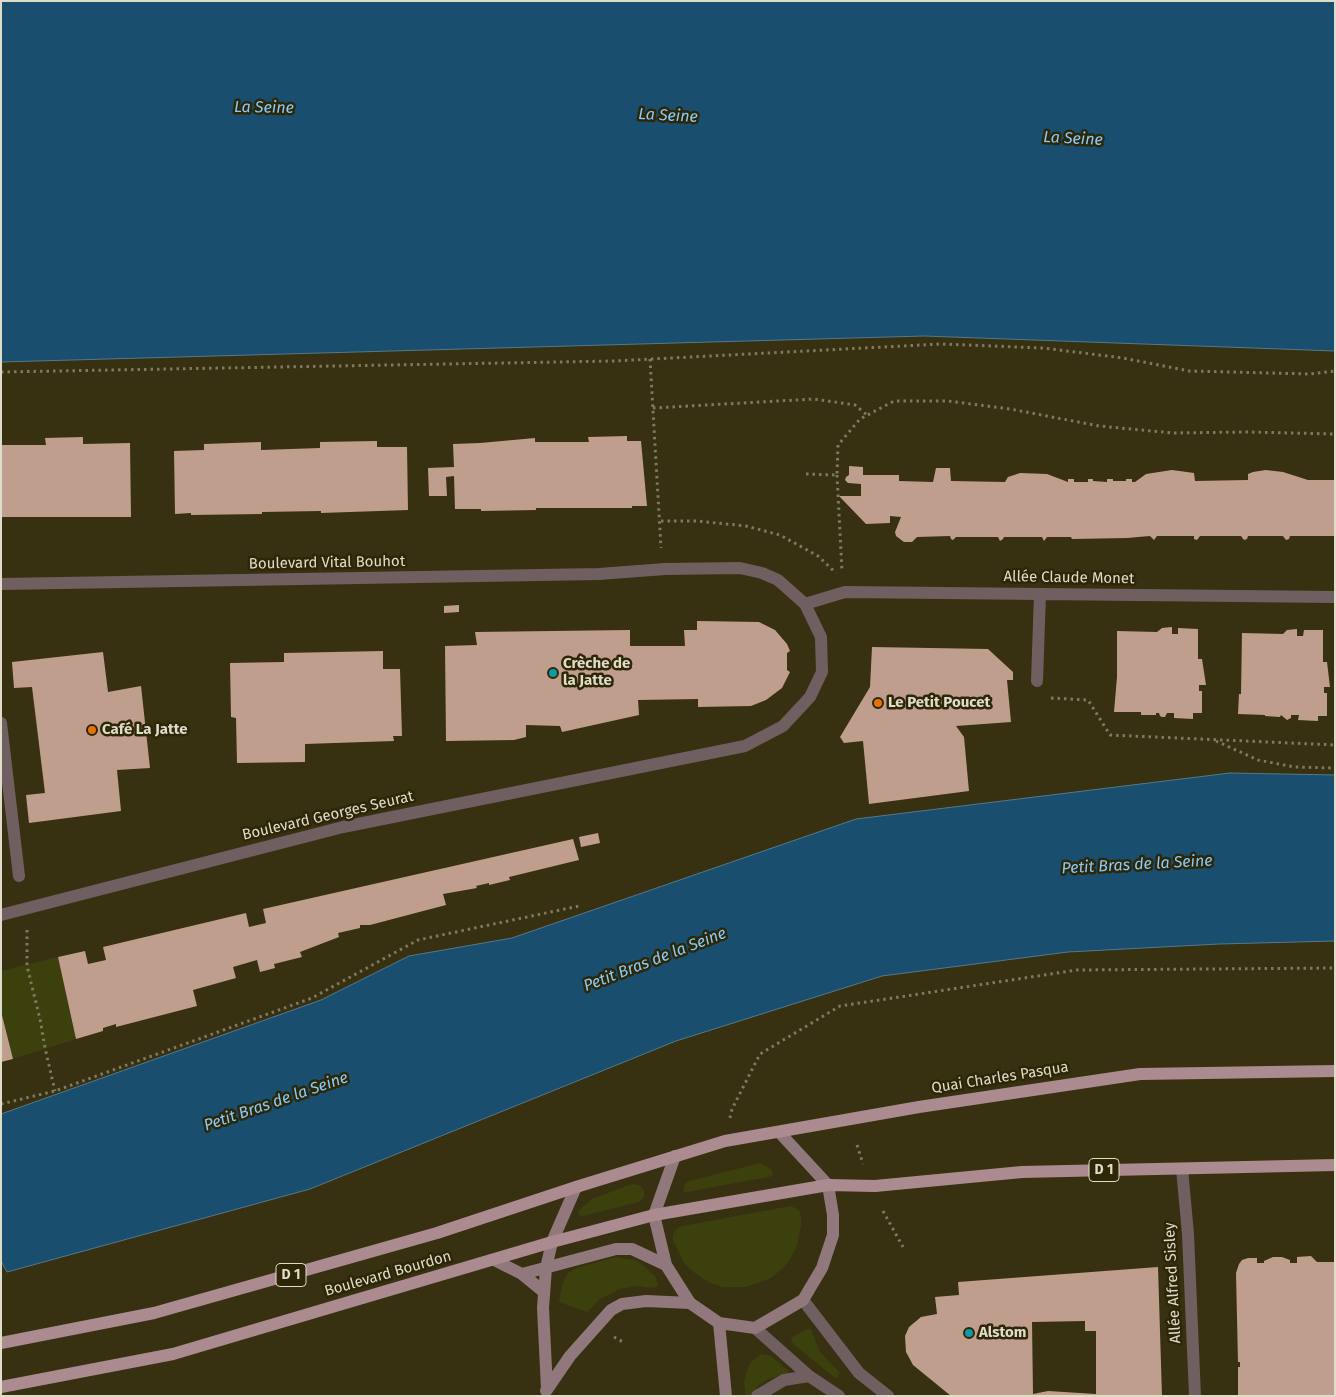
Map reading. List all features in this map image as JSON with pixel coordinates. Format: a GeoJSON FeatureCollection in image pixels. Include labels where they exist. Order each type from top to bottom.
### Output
{"type":"FeatureCollection","features":[{"type":"Feature","properties":{"kind":"main road","name":"Quai Charles Pasqua"},"geometry":{"type":"LineString","coordinates":[[676,1156],[725,1141],[918,1108],[1140,1074],[1335,1071]]}},
{"type":"Feature","properties":{"kind":"main road","name":"Boulevard Bourdon"},"geometry":{"type":"LineString","coordinates":[[1,1343],[154,1313],[438,1233],[676,1156]]}},
{"type":"Feature","properties":{"kind":"main road","name":"D 1"},"geometry":{"type":"LineString","coordinates":[[828,1185],[875,1186],[1022,1172],[1335,1165]]}},
{"type":"Feature","properties":{"kind":"main road","name":"Boulevard Bourdon"},"geometry":{"type":"LineString","coordinates":[[1,1387],[173,1354],[552,1242],[654,1215],[828,1185]]}},
{"type":"Feature","properties":{"kind":"street","name":"Boulevard Vital Bouhot"},"geometry":{"type":"LineString","coordinates":[[1,584],[589,574],[659,569],[740,568],[762,573],[778,580],[805,604]]}},
{"type":"Feature","properties":{"kind":"street","name":"Allée Claude Monet"},"geometry":{"type":"LineString","coordinates":[[805,604],[845,592],[1335,597]]}},
{"type":"Feature","properties":{"kind":"street"},"geometry":{"type":"LineString","coordinates":[[1037,680],[1040,594]]}},
{"type":"Feature","properties":{"kind":"street","name":"Boulevard Georges Seurat"},"geometry":{"type":"LineString","coordinates":[[1,914],[343,826],[745,746],[783,726],[810,697],[822,672],[821,637],[805,604]]}},
{"type":"Feature","properties":{"kind":"street"},"geometry":{"type":"LineString","coordinates":[[1,723],[19,876]]}},
{"type":"Feature","properties":{"kind":"street"},"geometry":{"type":"LineString","coordinates":[[754,1328],[803,1300],[822,1268],[833,1235],[833,1215],[828,1185],[779,1132]]}},
{"type":"Feature","properties":{"kind":"street"},"geometry":{"type":"LineString","coordinates":[[676,1156],[654,1215],[666,1265],[690,1303],[719,1323],[754,1328],[809,1376],[839,1396]]}},
{"type":"Feature","properties":{"kind":"street","name":"Allée Alfred Sisley"},"geometry":{"type":"LineString","coordinates":[[1182,1168],[1188,1234],[1195,1396]]}},
{"type":"Feature","properties":{"kind":"street"},"geometry":{"type":"LineString","coordinates":[[545,1392],[542,1308],[546,1268],[552,1242],[576,1187]]}},
{"type":"Feature","properties":{"kind":"street"},"geometry":{"type":"LineString","coordinates":[[522,1274],[616,1249],[632,1249],[666,1265]]}},
{"type":"Feature","properties":{"kind":"street"},"geometry":{"type":"LineString","coordinates":[[494,1260],[522,1274],[544,1292]]}},
{"type":"Feature","properties":{"kind":"street"},"geometry":{"type":"LineString","coordinates":[[803,1300],[859,1373],[888,1396]]}},
{"type":"Feature","properties":{"kind":"street"},"geometry":{"type":"LineString","coordinates":[[545,1392],[570,1356],[611,1310],[622,1304],[646,1301],[690,1303]]}},
{"type":"Feature","properties":{"kind":"street"},"geometry":{"type":"LineString","coordinates":[[719,1323],[726,1396]]}},
{"type":"Feature","properties":{"kind":"street"},"geometry":{"type":"LineString","coordinates":[[757,1396],[784,1380],[809,1376]]}},
{"type":"Feature","properties":{"kind":"path"},"geometry":{"type":"LineString","coordinates":[[1,372],[650,359],[941,344],[1043,348],[1123,358],[1189,371],[1310,374],[1335,371]]}},
{"type":"Feature","properties":{"kind":"path"},"geometry":{"type":"LineString","coordinates":[[650,359],[661,521],[659,569]]}},
{"type":"Feature","properties":{"kind":"path"},"geometry":{"type":"LineString","coordinates":[[653,408],[814,400],[855,405],[867,415]]}},
{"type":"Feature","properties":{"kind":"path"},"geometry":{"type":"LineString","coordinates":[[661,521],[697,521],[746,526],[780,535],[818,556],[842,578],[837,475],[838,445],[860,419],[894,401],[948,401],[1010,409],[1099,426],[1173,433],[1335,434]]}},
{"type":"Feature","properties":{"kind":"path"},"geometry":{"type":"LineString","coordinates":[[806,474],[837,475]]}},
{"type":"Feature","properties":{"kind":"path"},"geometry":{"type":"LineString","coordinates":[[1066,698],[1088,700],[1110,735],[1335,745]]}},
{"type":"Feature","properties":{"kind":"path"},"geometry":{"type":"LineString","coordinates":[[1214,740],[1258,760],[1294,767],[1335,768]]}},
{"type":"Feature","properties":{"kind":"path"},"geometry":{"type":"LineString","coordinates":[[1,1104],[55,1091],[312,998],[418,940],[578,906]]}},
{"type":"Feature","properties":{"kind":"path"},"geometry":{"type":"LineString","coordinates":[[27,921],[27,966],[55,1091]]}},
{"type":"Feature","properties":{"kind":"path"},"geometry":{"type":"LineString","coordinates":[[725,1141],[732,1109],[760,1054],[840,1006],[1077,970],[1335,968]]}},
{"type":"Feature","properties":{"kind":"path"},"geometry":{"type":"LineString","coordinates":[[857,1145],[863,1164]]}},
{"type":"Feature","properties":{"kind":"path"},"geometry":{"type":"LineString","coordinates":[[883,1211],[903,1247]]}},
{"type":"Feature","properties":{"kind":"green space"},"geometry":{"type":"Polygon","coordinates":[[[58,957],[76,1039],[13,1059],[1,1008],[1,971],[58,957]]]}},
{"type":"Feature","properties":{"kind":"green space"},"geometry":{"type":"Polygon","coordinates":[[[760,1163],[772,1170],[773,1176],[687,1192],[683,1191],[685,1184],[689,1181],[760,1163]]]}},
{"type":"Feature","properties":{"kind":"green space"},"geometry":{"type":"Polygon","coordinates":[[[632,1184],[639,1185],[644,1190],[644,1197],[639,1202],[583,1216],[578,1215],[579,1210],[592,1199],[632,1184]]]}},
{"type":"Feature","properties":{"kind":"green space"},"geometry":{"type":"Polygon","coordinates":[[[791,1206],[799,1210],[801,1216],[797,1245],[792,1256],[784,1267],[771,1278],[746,1287],[722,1287],[708,1282],[684,1263],[673,1240],[676,1229],[682,1226],[791,1206]]]}},
{"type":"Feature","properties":{"kind":"green space"},"geometry":{"type":"Polygon","coordinates":[[[615,1257],[635,1260],[643,1265],[656,1277],[658,1286],[653,1288],[637,1286],[620,1289],[600,1299],[587,1312],[559,1302],[562,1284],[568,1273],[577,1268],[615,1257]]]}},
{"type":"Feature","properties":{"kind":"green space"},"geometry":{"type":"Polygon","coordinates":[[[807,1329],[811,1330],[820,1352],[840,1373],[836,1379],[792,1343],[791,1338],[807,1329]]]}},
{"type":"Feature","properties":{"kind":"green space"},"geometry":{"type":"Polygon","coordinates":[[[761,1354],[771,1356],[789,1371],[768,1379],[760,1384],[749,1396],[746,1396],[744,1383],[746,1372],[751,1362],[761,1354]]]}},
{"type":"Feature","properties":{"kind":"water","name":"La Seine"},"geometry":{"type":"Polygon","coordinates":[[[1,1],[1335,1],[1335,351],[924,336],[1,362],[1,1]]]}},
{"type":"Feature","properties":{"kind":"water","name":"Petit Bras de la Seine"},"geometry":{"type":"Polygon","coordinates":[[[1230,773],[1335,775],[1335,941],[1219,944],[1068,952],[882,976],[676,1041],[310,1189],[7,1272],[1,1261],[1,1114],[321,1000],[409,956],[512,938],[856,819],[1230,773]]]}},
{"type":"Feature","properties":{"kind":"building"},"geometry":{"type":"Polygon","coordinates":[[[627,436],[627,441],[641,441],[647,506],[632,506],[632,508],[536,508],[536,510],[481,511],[481,509],[455,509],[454,476],[446,477],[447,496],[429,496],[428,468],[454,467],[453,444],[535,438],[535,442],[589,442],[588,437],[627,436]]]}},
{"type":"Feature","properties":{"kind":"building"},"geometry":{"type":"Polygon","coordinates":[[[83,437],[83,444],[130,443],[131,517],[2,517],[1,445],[46,445],[45,438],[83,437]]]}},
{"type":"Feature","properties":{"kind":"building"},"geometry":{"type":"Polygon","coordinates":[[[377,441],[377,447],[407,447],[408,510],[321,513],[321,511],[262,512],[262,514],[175,514],[174,451],[204,450],[204,444],[261,442],[261,450],[320,448],[320,442],[377,441]]]}},
{"type":"Feature","properties":{"kind":"building"},"geometry":{"type":"Polygon","coordinates":[[[849,466],[863,467],[863,475],[899,475],[899,481],[933,482],[936,468],[950,468],[951,481],[1005,482],[1008,477],[1020,473],[1047,474],[1068,482],[1068,479],[1074,479],[1074,482],[1088,482],[1088,479],[1093,479],[1093,481],[1107,482],[1107,479],[1126,481],[1126,479],[1132,479],[1132,482],[1135,482],[1146,474],[1172,470],[1194,473],[1195,481],[1248,480],[1248,474],[1253,472],[1266,470],[1283,472],[1308,480],[1335,480],[1335,536],[1290,536],[1286,540],[1283,536],[1248,536],[1244,540],[1241,536],[1200,536],[1197,540],[1194,539],[1194,536],[1157,536],[1154,540],[1150,536],[1072,539],[1071,537],[1047,537],[1044,541],[1042,537],[1004,537],[1000,541],[998,537],[956,537],[953,540],[950,536],[917,537],[912,542],[904,542],[896,536],[895,532],[901,517],[890,516],[890,523],[866,524],[839,496],[861,496],[861,484],[848,483],[845,480],[849,475],[849,466]]]}},
{"type":"Feature","properties":{"kind":"building"},"geometry":{"type":"Polygon","coordinates":[[[459,605],[459,612],[444,613],[444,606],[459,605]]]}},
{"type":"Feature","properties":{"kind":"building","name":"Crèche de la Jatte"},"geometry":{"type":"Polygon","coordinates":[[[697,621],[759,622],[775,630],[787,644],[790,651],[787,653],[787,670],[790,672],[782,688],[766,700],[751,706],[698,707],[698,699],[638,700],[639,715],[562,732],[560,726],[526,725],[526,737],[514,740],[446,741],[445,646],[477,645],[475,632],[630,630],[630,646],[685,646],[684,630],[697,630],[697,621]]]}},
{"type":"Feature","properties":{"kind":"building"},"geometry":{"type":"Polygon","coordinates":[[[1172,627],[1172,634],[1178,634],[1178,628],[1198,629],[1198,659],[1202,659],[1206,685],[1199,685],[1199,691],[1202,691],[1202,713],[1193,713],[1193,719],[1174,718],[1174,713],[1167,713],[1165,717],[1162,717],[1159,713],[1156,713],[1156,715],[1141,715],[1141,712],[1114,712],[1117,677],[1117,631],[1157,632],[1162,628],[1172,627]]]}},
{"type":"Feature","properties":{"kind":"building"},"geometry":{"type":"Polygon","coordinates":[[[1297,629],[1297,636],[1303,636],[1304,630],[1323,630],[1323,662],[1327,662],[1330,687],[1324,687],[1324,693],[1327,693],[1327,716],[1318,716],[1318,721],[1298,720],[1299,715],[1291,715],[1291,718],[1287,720],[1281,715],[1280,717],[1238,714],[1239,694],[1241,694],[1242,633],[1283,634],[1287,630],[1297,629]]]}},
{"type":"Feature","properties":{"kind":"building"},"geometry":{"type":"Polygon","coordinates":[[[872,647],[988,649],[1013,672],[1013,680],[1007,680],[1011,722],[956,726],[964,737],[969,791],[869,804],[863,741],[844,743],[840,737],[870,687],[872,647]]]}},
{"type":"Feature","properties":{"kind":"building"},"geometry":{"type":"Polygon","coordinates":[[[383,651],[383,669],[400,669],[402,736],[393,736],[394,741],[305,744],[305,762],[237,763],[236,718],[231,717],[230,663],[284,662],[284,653],[383,651]]]}},
{"type":"Feature","properties":{"kind":"building","name":"Café La Jatte"},"geometry":{"type":"Polygon","coordinates":[[[103,652],[108,692],[141,686],[150,768],[117,770],[121,811],[29,823],[26,795],[45,793],[32,687],[14,688],[12,662],[103,652]]]}},
{"type":"Feature","properties":{"kind":"building"},"geometry":{"type":"Polygon","coordinates":[[[598,833],[600,843],[581,847],[579,837],[598,833]]]}},
{"type":"Feature","properties":{"kind":"building"},"geometry":{"type":"Polygon","coordinates":[[[573,839],[579,860],[509,877],[510,880],[443,894],[446,905],[370,925],[360,925],[360,928],[338,933],[339,937],[300,952],[302,957],[274,964],[275,968],[260,972],[257,960],[233,967],[236,978],[193,990],[197,1006],[116,1027],[116,1024],[103,1028],[103,1031],[76,1039],[58,957],[85,951],[88,964],[106,960],[103,947],[246,913],[249,927],[266,923],[263,909],[573,839]]]}},
{"type":"Feature","properties":{"kind":"building"},"geometry":{"type":"Polygon","coordinates":[[[1,1011],[13,1059],[1,1062],[1,1011]]]}},
{"type":"Feature","properties":{"kind":"building"},"geometry":{"type":"Polygon","coordinates":[[[1311,1256],[1317,1262],[1335,1262],[1335,1396],[1238,1396],[1238,1367],[1240,1367],[1240,1362],[1238,1362],[1236,1273],[1239,1264],[1242,1260],[1248,1258],[1257,1258],[1257,1263],[1264,1263],[1264,1261],[1273,1257],[1282,1257],[1290,1260],[1290,1263],[1297,1263],[1297,1257],[1311,1256]]]}},
{"type":"Feature","properties":{"kind":"building","name":"Alstom"},"geometry":{"type":"Polygon","coordinates":[[[1158,1267],[1162,1396],[951,1396],[913,1365],[906,1352],[905,1336],[909,1327],[921,1317],[937,1314],[935,1297],[959,1295],[958,1282],[1158,1267]],[[1085,1321],[1032,1322],[1033,1394],[1048,1391],[1096,1394],[1096,1331],[1085,1331],[1085,1321]]]}},
{"type":"Feature","properties":{"kind":"place","name":"Crèche de la Jatte"},"geometry":{"type":"Point","coordinates":[553,673]}},
{"type":"Feature","properties":{"kind":"place","name":"Le Petit Poucet"},"geometry":{"type":"Point","coordinates":[878,703]}},
{"type":"Feature","properties":{"kind":"place","name":"Café La Jatte"},"geometry":{"type":"Point","coordinates":[92,730]}},
{"type":"Feature","properties":{"kind":"place","name":"Alstom"},"geometry":{"type":"Point","coordinates":[969,1333]}}]}
